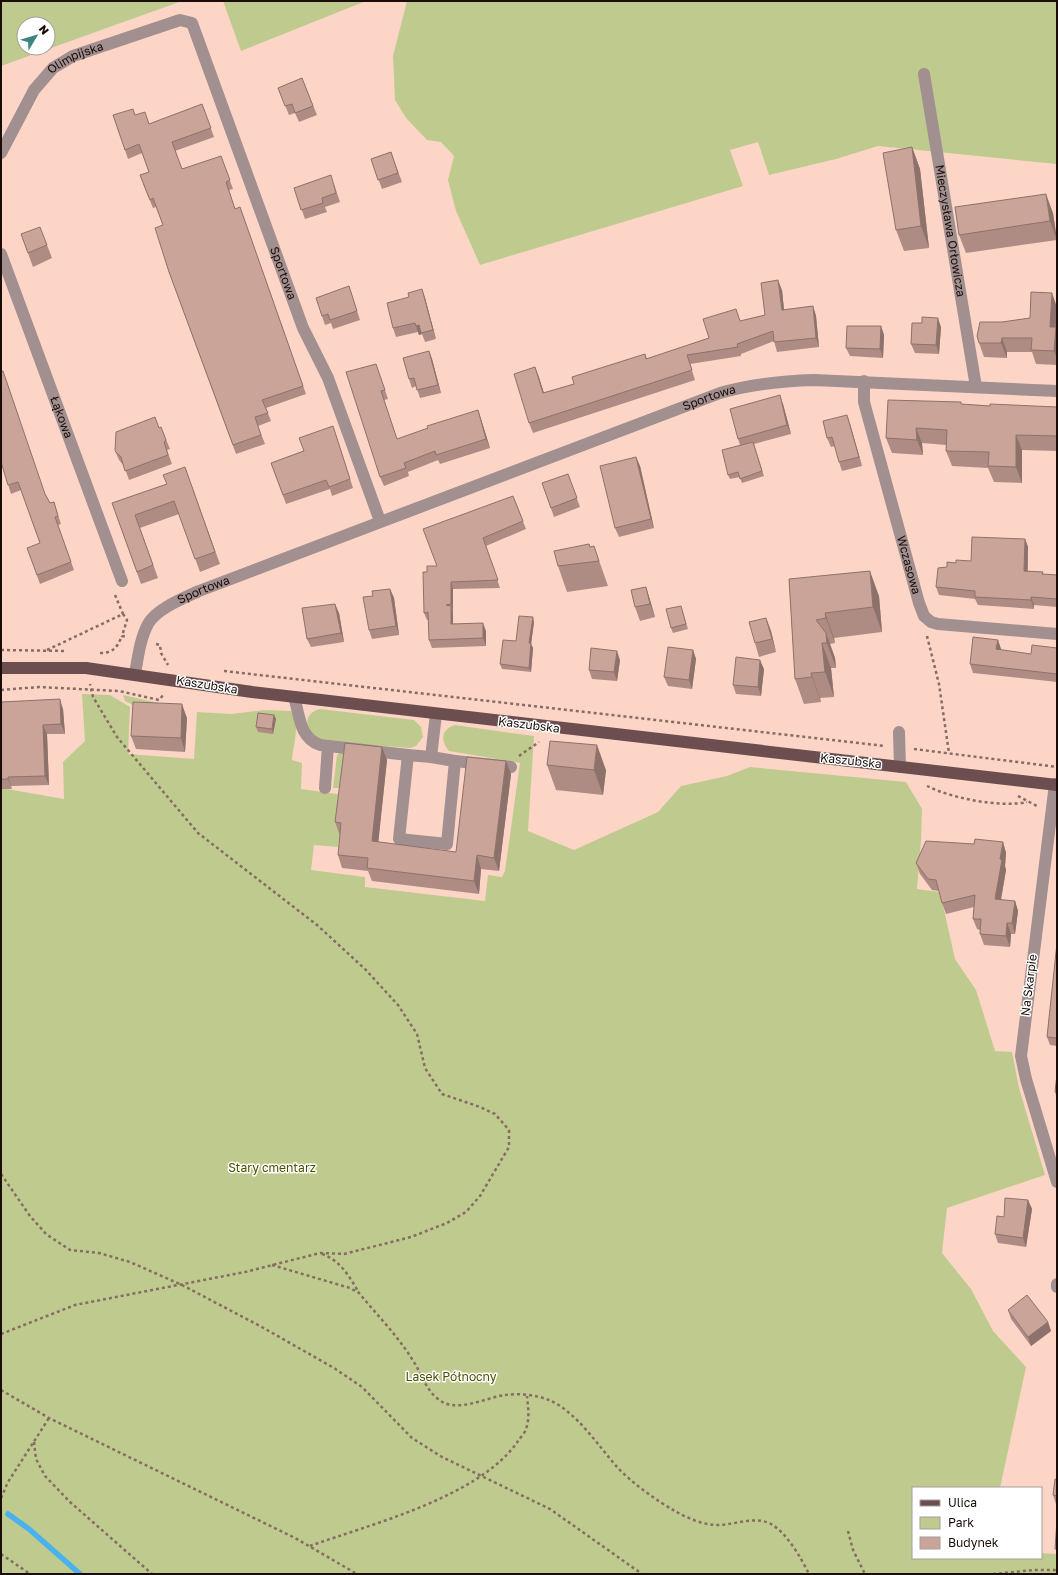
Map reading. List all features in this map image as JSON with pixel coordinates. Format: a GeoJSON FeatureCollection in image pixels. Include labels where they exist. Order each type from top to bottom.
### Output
{"type":"FeatureCollection","features":[{"type":"Feature","properties":{"kind":"main road","name":"Kaszubska"},"geometry":{"type":"LineString","coordinates":[[1,668],[86,668],[294,697],[436,714],[1056,784]]}},
{"type":"Feature","properties":{"kind":"street","name":"Olimpijska"},"geometry":{"type":"LineString","coordinates":[[1,153],[34,90],[53,68],[73,56],[180,20],[192,23]]}},
{"type":"Feature","properties":{"kind":"street","name":"Sportowa"},"geometry":{"type":"LineString","coordinates":[[192,23],[303,328],[331,384],[380,521]]}},
{"type":"Feature","properties":{"kind":"street","name":"Mieczysława Orłowicza"},"geometry":{"type":"LineString","coordinates":[[924,74],[976,387]]}},
{"type":"Feature","properties":{"kind":"street","name":"Łąkowa"},"geometry":{"type":"LineString","coordinates":[[1,254],[122,581]]}},
{"type":"Feature","properties":{"kind":"street","name":"Sportowa"},"geometry":{"type":"LineString","coordinates":[[135,674],[141,641],[148,622],[170,605],[199,591],[380,521],[720,393],[746,385],[778,381],[864,381],[1057,391]]}},
{"type":"Feature","properties":{"kind":"street","name":"Wczasowa"},"geometry":{"type":"LineString","coordinates":[[864,381],[864,402],[919,603],[924,616],[931,622]]}},
{"type":"Feature","properties":{"kind":"street"},"geometry":{"type":"LineString","coordinates":[[931,622],[950,626],[1057,634]]}},
{"type":"Feature","properties":{"kind":"street"},"geometry":{"type":"LineString","coordinates":[[294,697],[304,734],[312,742],[328,746],[509,766]]}},
{"type":"Feature","properties":{"kind":"street"},"geometry":{"type":"LineString","coordinates":[[431,757],[436,714]]}},
{"type":"Feature","properties":{"kind":"street"},"geometry":{"type":"LineString","coordinates":[[898,732],[900,767]]}},
{"type":"Feature","properties":{"kind":"street"},"geometry":{"type":"LineString","coordinates":[[325,788],[328,746]]}},
{"type":"Feature","properties":{"kind":"street"},"geometry":{"type":"LineString","coordinates":[[408,755],[399,838],[447,844],[455,761]]}},
{"type":"Feature","properties":{"kind":"street","name":"Na Skarpie"},"geometry":{"type":"LineString","coordinates":[[1056,784],[1021,1056],[1026,1079],[1057,1182]]}},
{"type":"Feature","properties":{"kind":"path"},"geometry":{"type":"LineString","coordinates":[[98,653],[109,653],[116,648],[127,620],[113,589]]}},
{"type":"Feature","properties":{"kind":"path"},"geometry":{"type":"LineString","coordinates":[[47,650],[123,614]]}},
{"type":"Feature","properties":{"kind":"path"},"geometry":{"type":"LineString","coordinates":[[931,622],[926,632],[939,684],[948,753]]}},
{"type":"Feature","properties":{"kind":"path"},"geometry":{"type":"LineString","coordinates":[[1,690],[39,687],[91,689],[119,691],[159,700],[163,696],[168,665],[161,653],[160,645],[122,636]]}},
{"type":"Feature","properties":{"kind":"path"},"geometry":{"type":"LineString","coordinates":[[1,650],[69,651]]}},
{"type":"Feature","properties":{"kind":"path"},"geometry":{"type":"LineString","coordinates":[[168,665],[176,665]]}},
{"type":"Feature","properties":{"kind":"path"},"geometry":{"type":"LineString","coordinates":[[1,1334],[75,1305],[182,1285],[320,1253],[344,1254],[411,1237],[447,1223],[466,1212],[480,1196],[509,1147],[509,1130],[495,1114],[480,1107],[442,1094],[425,1068],[417,1034],[398,1005],[365,969],[317,925],[198,833],[117,737],[93,696],[86,668]]}},
{"type":"Feature","properties":{"kind":"path"},"geometry":{"type":"LineString","coordinates":[[221,670],[948,753],[1057,767]]}},
{"type":"Feature","properties":{"kind":"path"},"geometry":{"type":"LineString","coordinates":[[509,766],[535,743],[543,741]]}},
{"type":"Feature","properties":{"kind":"path"},"geometry":{"type":"LineString","coordinates":[[924,784],[958,798],[1000,804],[1017,804],[1027,802]]}},
{"type":"Feature","properties":{"kind":"path"},"geometry":{"type":"LineString","coordinates":[[1,1174],[30,1216],[46,1234],[70,1250],[99,1253],[130,1262],[182,1285],[260,1326],[334,1368],[362,1388],[412,1438],[442,1457],[550,1509],[642,1574]]}},
{"type":"Feature","properties":{"kind":"path"},"geometry":{"type":"LineString","coordinates":[[320,1253],[330,1257],[340,1265],[359,1293],[412,1357],[423,1380],[438,1399],[446,1404],[456,1406],[506,1395],[527,1396],[550,1400],[565,1410],[580,1424],[619,1469],[675,1511],[697,1522],[715,1525],[758,1520],[772,1524],[788,1540],[809,1574]]}},
{"type":"Feature","properties":{"kind":"path"},"geometry":{"type":"LineString","coordinates":[[271,1265],[350,1288],[359,1293]]}},
{"type":"Feature","properties":{"kind":"path"},"geometry":{"type":"LineString","coordinates":[[1,1390],[49,1418],[309,1546],[357,1574]]}},
{"type":"Feature","properties":{"kind":"path"},"geometry":{"type":"LineString","coordinates":[[309,1546],[424,1505],[464,1487],[480,1476],[511,1452],[526,1430],[529,1413],[527,1396]]}},
{"type":"Feature","properties":{"kind":"path"},"geometry":{"type":"LineString","coordinates":[[1,1498],[8,1482],[49,1418]]}},
{"type":"Feature","properties":{"kind":"path"},"geometry":{"type":"LineString","coordinates":[[34,1442],[36,1459],[46,1476],[65,1497],[152,1574]]}},
{"type":"Feature","properties":{"kind":"path"},"geometry":{"type":"LineString","coordinates":[[848,1531],[853,1550],[865,1574]]}},
{"type":"Feature","properties":{"kind":"path"},"geometry":{"type":"LineString","coordinates":[[1,1554],[30,1574]]}},
{"type":"Feature","properties":{"kind":"path"},"geometry":{"type":"LineString","coordinates":[[993,1574],[1034,1570],[1057,1570]]}},
{"type":"Feature","properties":{"kind":"green space"},"geometry":{"type":"Polygon","coordinates":[[[1,1],[182,1],[56,46],[56,16],[16,16],[16,56],[29,56],[1,66],[1,1]]]}},
{"type":"Feature","properties":{"kind":"green space"},"geometry":{"type":"Polygon","coordinates":[[[223,1],[366,1],[241,51],[223,1]]]}},
{"type":"Feature","properties":{"kind":"green space"},"geometry":{"type":"Polygon","coordinates":[[[407,1],[1057,1],[1057,164],[878,146],[836,159],[769,175],[758,142],[730,150],[743,186],[480,265],[456,211],[448,180],[454,156],[441,142],[427,140],[406,118],[395,100],[393,56],[407,1]]]}},
{"type":"Feature","properties":{"kind":"green space","name":"Lasek Północny"},"geometry":{"type":"Polygon","coordinates":[[[82,694],[110,695],[130,707],[128,754],[194,759],[197,712],[231,714],[265,710],[291,711],[296,722],[296,735],[292,760],[302,763],[301,789],[344,795],[338,847],[314,845],[311,870],[365,877],[365,887],[485,901],[488,875],[502,877],[505,871],[520,763],[449,751],[444,743],[443,736],[447,729],[455,725],[534,736],[528,831],[574,850],[658,812],[681,786],[727,776],[750,767],[906,782],[922,809],[917,889],[940,892],[955,959],[976,990],[995,1051],[1012,1052],[1019,1088],[1045,1175],[947,1208],[942,1253],[971,1289],[993,1331],[1026,1367],[1000,1487],[912,1487],[912,1559],[1042,1559],[1042,1553],[1057,1554],[1057,1574],[1,1574],[1,788],[64,799],[63,762],[85,741],[82,694]]]}},
{"type":"Feature","properties":{"kind":"green space"},"geometry":{"type":"Polygon","coordinates":[[[123,695],[168,705],[139,708],[125,701],[123,695]]]}},
{"type":"Feature","properties":{"kind":"green space"},"geometry":{"type":"Polygon","coordinates":[[[320,709],[414,720],[421,727],[423,737],[416,746],[410,748],[322,741],[312,734],[307,720],[313,712],[320,709]]]}},
{"type":"Feature","properties":{"kind":"green space"},"geometry":{"type":"Polygon","coordinates":[[[342,751],[345,751],[342,788],[333,788],[337,755],[342,751]]]}},
{"type":"Feature","properties":{"kind":"building"},"geometry":{"type":"Polygon","coordinates":[[[302,78],[313,106],[295,113],[292,104],[285,106],[278,88],[302,78]]]}},
{"type":"Feature","properties":{"kind":"building"},"geometry":{"type":"Polygon","coordinates":[[[202,104],[211,128],[172,142],[182,169],[221,156],[230,180],[226,182],[235,209],[240,207],[303,386],[262,400],[268,413],[255,417],[261,435],[233,445],[169,272],[155,228],[163,225],[153,198],[150,200],[140,175],[149,172],[139,144],[125,150],[113,115],[133,109],[135,115],[145,112],[149,124],[202,104]]]}},
{"type":"Feature","properties":{"kind":"building"},"geometry":{"type":"Polygon","coordinates":[[[912,147],[921,226],[896,230],[883,153],[912,147]]]}},
{"type":"Feature","properties":{"kind":"building"},"geometry":{"type":"Polygon","coordinates":[[[391,152],[398,173],[378,180],[371,159],[391,152]]]}},
{"type":"Feature","properties":{"kind":"building"},"geometry":{"type":"Polygon","coordinates":[[[331,175],[336,193],[322,198],[323,203],[301,210],[294,188],[331,175]]]}},
{"type":"Feature","properties":{"kind":"building"},"geometry":{"type":"Polygon","coordinates":[[[1046,194],[1050,221],[959,235],[955,207],[1046,194]]]}},
{"type":"Feature","properties":{"kind":"building"},"geometry":{"type":"Polygon","coordinates":[[[40,227],[47,245],[28,253],[21,234],[40,227]]]}},
{"type":"Feature","properties":{"kind":"building"},"geometry":{"type":"Polygon","coordinates":[[[778,280],[782,310],[813,306],[816,338],[774,342],[773,331],[737,344],[738,347],[687,355],[692,370],[529,423],[514,374],[535,367],[543,393],[574,384],[572,377],[645,354],[646,359],[709,338],[703,319],[736,309],[740,321],[765,315],[761,283],[778,280]]]}},
{"type":"Feature","properties":{"kind":"building"},"geometry":{"type":"Polygon","coordinates":[[[349,286],[357,311],[330,320],[328,314],[322,316],[316,298],[349,286]]]}},
{"type":"Feature","properties":{"kind":"building"},"geometry":{"type":"Polygon","coordinates":[[[422,289],[433,330],[421,333],[419,325],[416,326],[415,323],[393,328],[387,303],[409,297],[408,293],[422,289]]]}},
{"type":"Feature","properties":{"kind":"building"},"geometry":{"type":"Polygon","coordinates":[[[1031,292],[1052,293],[1050,327],[1056,327],[1054,351],[1031,350],[1032,338],[1002,338],[1001,343],[979,343],[977,336],[980,322],[1002,322],[1030,318],[1031,292]]]}},
{"type":"Feature","properties":{"kind":"building"},"geometry":{"type":"Polygon","coordinates":[[[922,317],[938,318],[936,345],[911,344],[912,323],[922,323],[922,317]]]}},
{"type":"Feature","properties":{"kind":"building"},"geometry":{"type":"Polygon","coordinates":[[[847,326],[881,326],[880,349],[846,348],[847,326]]]}},
{"type":"Feature","properties":{"kind":"building"},"geometry":{"type":"Polygon","coordinates":[[[429,351],[438,385],[417,390],[414,378],[409,379],[403,358],[429,351]]]}},
{"type":"Feature","properties":{"kind":"building"},"geometry":{"type":"Polygon","coordinates":[[[376,364],[385,390],[381,391],[397,439],[428,428],[427,426],[478,410],[486,439],[436,455],[435,451],[404,463],[406,468],[380,477],[346,372],[376,364]]]}},
{"type":"Feature","properties":{"kind":"building"},"geometry":{"type":"Polygon","coordinates":[[[1,371],[3,371],[45,494],[50,503],[54,502],[58,516],[55,517],[71,562],[37,575],[27,548],[40,543],[18,482],[8,485],[1,462],[1,371]]]}},
{"type":"Feature","properties":{"kind":"building"},"geometry":{"type":"Polygon","coordinates":[[[780,395],[787,425],[738,439],[730,409],[780,395]]]}},
{"type":"Feature","properties":{"kind":"building"},"geometry":{"type":"Polygon","coordinates":[[[888,400],[961,402],[961,404],[990,406],[990,404],[1057,407],[1057,436],[1016,435],[1016,467],[988,466],[989,452],[946,451],[947,430],[916,428],[917,440],[886,438],[888,400]]]}},
{"type":"Feature","properties":{"kind":"building"},"geometry":{"type":"Polygon","coordinates":[[[847,415],[859,457],[839,462],[832,437],[827,438],[823,421],[847,415]]]}},
{"type":"Feature","properties":{"kind":"building"},"geometry":{"type":"Polygon","coordinates":[[[155,417],[166,440],[164,442],[168,455],[125,471],[121,457],[115,451],[116,432],[155,417]]]}},
{"type":"Feature","properties":{"kind":"building"},"geometry":{"type":"Polygon","coordinates":[[[333,426],[350,479],[329,487],[326,480],[283,495],[271,463],[304,451],[299,438],[333,426]]]}},
{"type":"Feature","properties":{"kind":"building"},"geometry":{"type":"Polygon","coordinates":[[[753,442],[762,471],[740,479],[738,472],[728,475],[722,450],[753,442]]]}},
{"type":"Feature","properties":{"kind":"building"},"geometry":{"type":"Polygon","coordinates":[[[636,457],[651,519],[615,528],[600,466],[636,457]]]}},
{"type":"Feature","properties":{"kind":"building"},"geometry":{"type":"Polygon","coordinates":[[[185,467],[215,552],[195,559],[174,501],[135,515],[153,565],[137,572],[112,503],[167,484],[163,475],[185,467]]]}},
{"type":"Feature","properties":{"kind":"building"},"geometry":{"type":"Polygon","coordinates":[[[568,474],[577,498],[551,508],[542,483],[568,474]]]}},
{"type":"Feature","properties":{"kind":"building"},"geometry":{"type":"Polygon","coordinates":[[[513,496],[523,521],[483,538],[498,580],[451,582],[451,604],[446,605],[451,606],[451,624],[483,623],[483,638],[429,640],[428,612],[424,613],[423,572],[427,572],[427,566],[437,566],[423,529],[513,496]]]}},
{"type":"Feature","properties":{"kind":"building"},"geometry":{"type":"Polygon","coordinates":[[[972,537],[1025,539],[1024,571],[1043,572],[1042,574],[1057,575],[1057,599],[1031,597],[1031,600],[975,597],[975,591],[936,587],[938,568],[947,567],[947,562],[956,563],[956,560],[971,561],[972,537]]]}},
{"type":"Feature","properties":{"kind":"building"},"geometry":{"type":"Polygon","coordinates":[[[589,544],[590,547],[594,546],[599,561],[558,566],[554,551],[589,544]]]}},
{"type":"Feature","properties":{"kind":"building"},"geometry":{"type":"Polygon","coordinates":[[[870,571],[873,607],[825,613],[826,618],[816,620],[826,633],[827,643],[822,643],[825,672],[811,673],[812,677],[795,679],[789,579],[870,571]]]}},
{"type":"Feature","properties":{"kind":"building"},"geometry":{"type":"Polygon","coordinates":[[[646,587],[650,604],[635,607],[631,590],[646,587]]]}},
{"type":"Feature","properties":{"kind":"building"},"geometry":{"type":"Polygon","coordinates":[[[390,589],[396,626],[369,630],[363,597],[373,596],[372,591],[390,589]]]}},
{"type":"Feature","properties":{"kind":"building"},"geometry":{"type":"Polygon","coordinates":[[[335,604],[341,633],[307,639],[302,608],[335,604]]]}},
{"type":"Feature","properties":{"kind":"building"},"geometry":{"type":"Polygon","coordinates":[[[681,606],[686,624],[671,628],[666,609],[681,606]]]}},
{"type":"Feature","properties":{"kind":"building"},"geometry":{"type":"Polygon","coordinates":[[[519,616],[533,617],[529,643],[531,643],[529,668],[500,664],[503,640],[516,641],[519,616]]]}},
{"type":"Feature","properties":{"kind":"building"},"geometry":{"type":"Polygon","coordinates":[[[766,618],[772,639],[755,643],[749,622],[766,618]]]}},
{"type":"Feature","properties":{"kind":"building"},"geometry":{"type":"Polygon","coordinates":[[[973,637],[998,640],[996,649],[1031,654],[1032,645],[1057,648],[1057,674],[970,664],[973,637]]]}},
{"type":"Feature","properties":{"kind":"building"},"geometry":{"type":"Polygon","coordinates":[[[668,647],[693,650],[689,680],[664,677],[668,647]]]}},
{"type":"Feature","properties":{"kind":"building"},"geometry":{"type":"Polygon","coordinates":[[[591,648],[617,651],[614,672],[589,670],[591,648]]]}},
{"type":"Feature","properties":{"kind":"building"},"geometry":{"type":"Polygon","coordinates":[[[736,657],[760,660],[758,687],[733,685],[736,657]]]}},
{"type":"Feature","properties":{"kind":"building"},"geometry":{"type":"Polygon","coordinates":[[[60,699],[61,724],[43,725],[45,776],[8,777],[8,779],[1,779],[1,702],[60,699]]]}},
{"type":"Feature","properties":{"kind":"building"},"geometry":{"type":"Polygon","coordinates":[[[133,702],[182,704],[181,738],[131,736],[133,702]]]}},
{"type":"Feature","properties":{"kind":"building"},"geometry":{"type":"Polygon","coordinates":[[[258,713],[274,715],[272,729],[256,727],[258,713]]]}},
{"type":"Feature","properties":{"kind":"building"},"geometry":{"type":"Polygon","coordinates":[[[550,741],[597,745],[594,770],[547,765],[550,741]]]}},
{"type":"Feature","properties":{"kind":"building"},"geometry":{"type":"Polygon","coordinates":[[[345,743],[382,747],[372,841],[456,852],[467,757],[506,761],[494,858],[477,855],[474,881],[367,868],[368,858],[338,855],[341,823],[335,822],[345,743]]]}},
{"type":"Feature","properties":{"kind":"building"},"geometry":{"type":"Polygon","coordinates":[[[975,839],[1003,842],[1000,859],[1002,860],[995,899],[1015,901],[1012,923],[1007,923],[1006,936],[980,934],[981,919],[973,919],[975,895],[942,903],[936,880],[928,879],[916,863],[926,841],[974,844],[975,839]]]}},
{"type":"Feature","properties":{"kind":"building"},"geometry":{"type":"Polygon","coordinates":[[[1057,943],[1057,1038],[1047,1037],[1057,943]]]}},
{"type":"Feature","properties":{"kind":"building"},"geometry":{"type":"Polygon","coordinates":[[[1057,1074],[1057,1092],[1055,1092],[1057,1074]]]}},
{"type":"Feature","properties":{"kind":"building"},"geometry":{"type":"Polygon","coordinates":[[[1005,1198],[1028,1200],[1023,1238],[995,1234],[997,1216],[1004,1217],[1005,1198]]]}},
{"type":"Feature","properties":{"kind":"building"},"geometry":{"type":"Polygon","coordinates":[[[1027,1295],[1048,1322],[1028,1337],[1008,1310],[1027,1295]]]}},
{"type":"Feature","properties":{"kind":"building"},"geometry":{"type":"Polygon","coordinates":[[[1055,1479],[1057,1479],[1057,1496],[1053,1495],[1055,1479]]]}},
{"type":"Feature","properties":{"kind":"building"},"geometry":{"type":"Polygon","coordinates":[[[1057,1520],[1057,1549],[1055,1549],[1057,1520]]]}},
{"type":"Feature","properties":{"kind":"waterway"},"geometry":{"type":"LineString","coordinates":[[8,1514],[29,1529],[80,1574]]}},
{"type":"Feature","properties":{"kind":"park label","name":"Stary cmentarz"},"geometry":{"type":"Point","coordinates":[272,1168]}}]}
